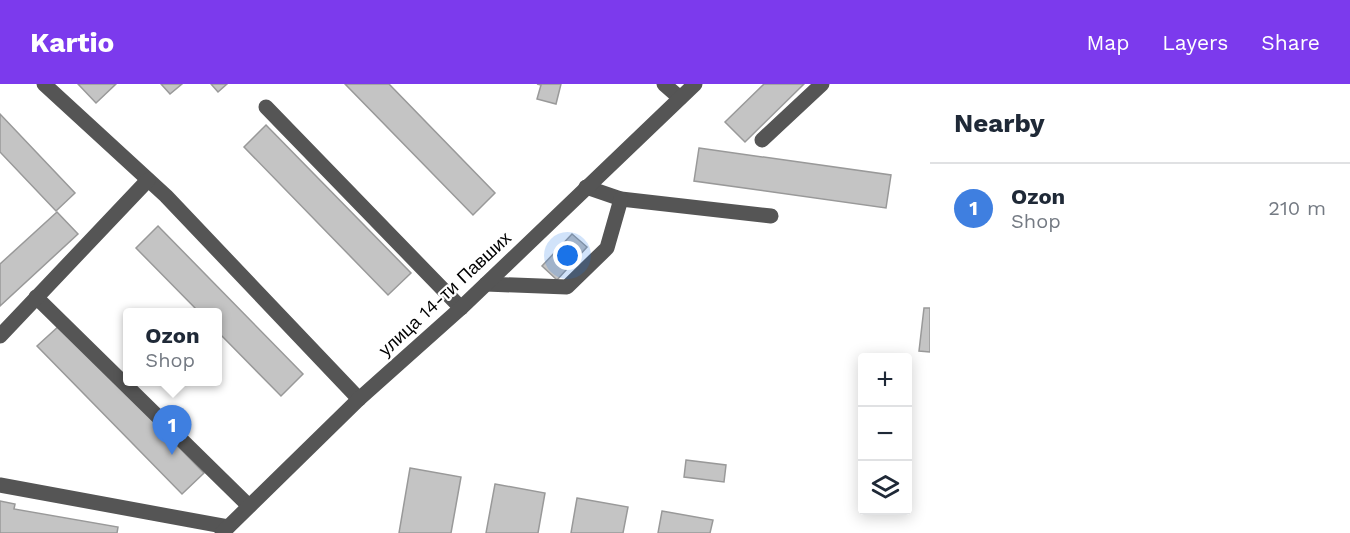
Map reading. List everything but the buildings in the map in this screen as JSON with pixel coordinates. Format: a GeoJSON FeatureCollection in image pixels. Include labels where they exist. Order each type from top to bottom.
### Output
{"type":"FeatureCollection","features":[{"type":"Feature","properties":{"kind":"street"},"geometry":{"type":"LineString","coordinates":[[44,84],[148,180],[359,399]]}},
{"type":"Feature","properties":{"kind":"street"},"geometry":{"type":"LineString","coordinates":[[664,84],[680,98]]}},
{"type":"Feature","properties":{"kind":"street","name":"улица 14-ти Павших"},"geometry":{"type":"LineString","coordinates":[[225,530],[359,399],[461,308],[695,84]]}},
{"type":"Feature","properties":{"kind":"street"},"geometry":{"type":"LineString","coordinates":[[762,140],[822,84]]}},
{"type":"Feature","properties":{"kind":"street"},"geometry":{"type":"LineString","coordinates":[[266,107],[461,308]]}},
{"type":"Feature","properties":{"kind":"street"},"geometry":{"type":"LineString","coordinates":[[0,336],[148,180]]}},
{"type":"Feature","properties":{"kind":"street"},"geometry":{"type":"LineString","coordinates":[[586,187],[621,200],[771,216]]}},
{"type":"Feature","properties":{"kind":"street"},"geometry":{"type":"LineString","coordinates":[[486,284],[567,287],[607,248],[621,200]]}},
{"type":"Feature","properties":{"kind":"street"},"geometry":{"type":"LineString","coordinates":[[36,297],[123,382]]}},
{"type":"Feature","properties":{"kind":"street"},"geometry":{"type":"LineString","coordinates":[[127,386],[249,506]]}},
{"type":"Feature","properties":{"kind":"street"},"geometry":{"type":"LineString","coordinates":[[0,485],[225,530]]}},
{"type":"Feature","properties":{"kind":"place","name":"Ozon"},"geometry":{"type":"Point","coordinates":[172,455]}}]}
